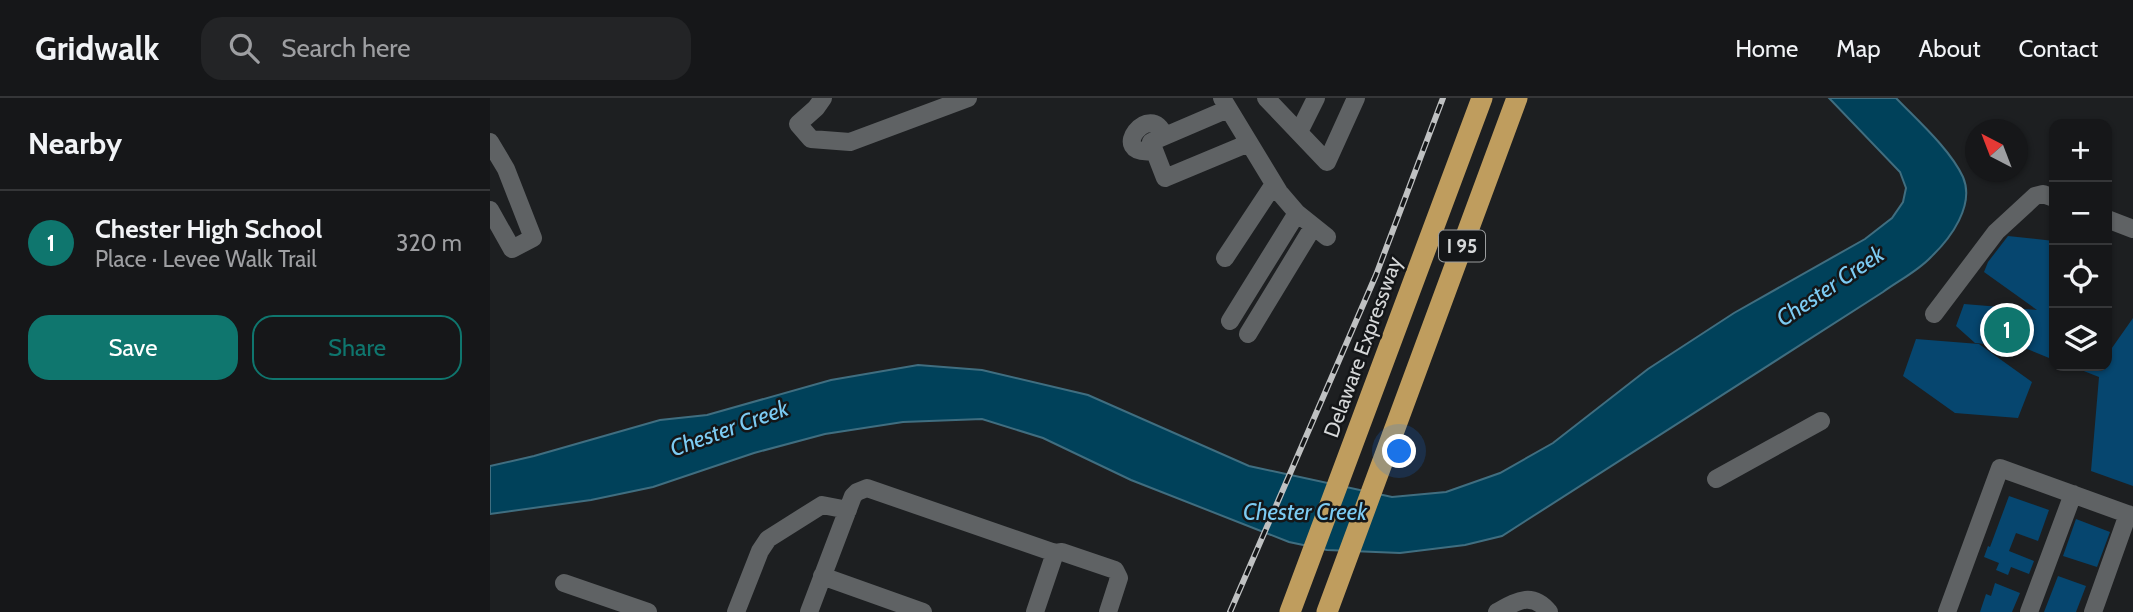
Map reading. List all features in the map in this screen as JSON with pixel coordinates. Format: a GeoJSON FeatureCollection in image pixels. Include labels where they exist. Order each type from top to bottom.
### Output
{"type":"FeatureCollection","features":[{"type":"Feature","properties":{"kind":"highway","name":"Delaware Expressway"},"geometry":{"type":"LineString","coordinates":[[1290,612],[1482,98]]}},
{"type":"Feature","properties":{"kind":"highway","name":"I 95"},"geometry":{"type":"LineString","coordinates":[[1327,612],[1517,98]]}},
{"type":"Feature","properties":{"kind":"street"},"geometry":{"type":"LineString","coordinates":[[823,98],[799,124],[811,139],[850,142],[947,102],[968,98]]}},
{"type":"Feature","properties":{"kind":"street"},"geometry":{"type":"LineString","coordinates":[[1266,98],[1328,162],[1356,98]]}},
{"type":"Feature","properties":{"kind":"street"},"geometry":{"type":"LineString","coordinates":[[1299,132],[1316,98]]}},
{"type":"Feature","properties":{"kind":"street"},"geometry":{"type":"LineString","coordinates":[[1248,334],[1320,232],[1297,213],[1274,184],[1225,103],[1159,143],[1165,177],[1249,143]]}},
{"type":"Feature","properties":{"kind":"street"},"geometry":{"type":"LineString","coordinates":[[490,142],[506,169],[533,238],[512,249],[490,210]]}},
{"type":"Feature","properties":{"kind":"street"},"geometry":{"type":"LineString","coordinates":[[1225,258],[1274,184]]}},
{"type":"Feature","properties":{"kind":"street"},"geometry":{"type":"LineString","coordinates":[[1934,314],[1996,232],[2035,195],[2049,196]]}},
{"type":"Feature","properties":{"kind":"street"},"geometry":{"type":"LineString","coordinates":[[1230,321],[1297,213]]}},
{"type":"Feature","properties":{"kind":"street"},"geometry":{"type":"LineString","coordinates":[[2112,221],[2133,229]]}},
{"type":"Feature","properties":{"kind":"street"},"geometry":{"type":"LineString","coordinates":[[1716,480],[1821,421]]}},
{"type":"Feature","properties":{"kind":"street"},"geometry":{"type":"LineString","coordinates":[[1947,612],[2000,468],[2131,515],[2092,612]]}},
{"type":"Feature","properties":{"kind":"street"},"geometry":{"type":"LineString","coordinates":[[809,612],[848,510],[857,492],[867,488],[1055,553],[1062,552],[1115,570],[1119,578],[1108,612]]}},
{"type":"Feature","properties":{"kind":"street"},"geometry":{"type":"LineString","coordinates":[[2029,612],[2073,494]]}},
{"type":"Feature","properties":{"kind":"street"},"geometry":{"type":"LineString","coordinates":[[736,612],[760,551],[768,538],[821,505],[848,510]]}},
{"type":"Feature","properties":{"kind":"street"},"geometry":{"type":"LineString","coordinates":[[1035,612],[1055,553]]}},
{"type":"Feature","properties":{"kind":"street"},"geometry":{"type":"LineString","coordinates":[[822,576],[923,612]]}},
{"type":"Feature","properties":{"kind":"street"},"geometry":{"type":"LineString","coordinates":[[564,583],[648,612]]}},
{"type":"Feature","properties":{"kind":"street"},"geometry":{"type":"LineString","coordinates":[[1497,612],[1516,602],[1530,599],[1541,603],[1549,612]]}},
{"type":"Feature","properties":{"kind":"water","name":"Chester Creek"},"geometry":{"type":"Polygon","coordinates":[[[1829,98],[1896,98],[1923,125],[1942,146],[1963,177],[1966,199],[1953,231],[1926,262],[1908,276],[1502,536],[1465,545],[1400,553],[1327,550],[1289,542],[1131,480],[1043,438],[982,419],[903,422],[825,434],[754,453],[653,487],[591,500],[490,514],[490,466],[660,420],[707,415],[831,380],[918,365],[982,370],[1088,395],[1249,466],[1392,497],[1446,492],[1500,473],[1553,443],[1648,369],[1734,313],[1865,239],[1892,218],[1903,202],[1906,188],[1900,172],[1829,98]]]}},
{"type":"Feature","properties":{"kind":"building"},"geometry":{"type":"Polygon","coordinates":[[[2008,236],[2049,240],[2049,358],[2025,348],[1975,343],[1956,326],[1964,304],[2037,310],[1984,272],[1988,262],[2008,236]]]}},
{"type":"Feature","properties":{"kind":"building"},"geometry":{"type":"Polygon","coordinates":[[[2133,318],[2133,486],[2091,471],[2099,377],[2084,371],[2112,371],[2112,348],[2133,318]]]}},
{"type":"Feature","properties":{"kind":"building"},"geometry":{"type":"Polygon","coordinates":[[[1916,339],[1979,344],[2032,382],[2018,418],[1955,413],[1903,376],[1916,339]]]}},
{"type":"Feature","properties":{"kind":"building"},"geometry":{"type":"Polygon","coordinates":[[[2009,496],[2049,510],[2038,541],[2016,533],[2009,551],[2034,561],[2029,574],[2011,567],[2008,575],[1996,570],[1999,563],[1984,557],[2009,496]]]}},
{"type":"Feature","properties":{"kind":"building"},"geometry":{"type":"Polygon","coordinates":[[[2076,519],[2110,532],[2097,567],[2063,556],[2076,519]]]}},
{"type":"Feature","properties":{"kind":"building"},"geometry":{"type":"Polygon","coordinates":[[[2058,576],[2086,586],[2076,612],[2044,612],[2058,576]]]}},
{"type":"Feature","properties":{"kind":"building"},"geometry":{"type":"Polygon","coordinates":[[[1995,583],[2020,593],[2012,612],[1980,612],[1986,594],[1991,596],[1995,583]]]}},
{"type":"Feature","properties":{"kind":"railway"},"geometry":{"type":"LineString","coordinates":[[1230,612],[1376,275],[1443,98]]}},
{"type":"Feature","properties":{"kind":"place","name":"Chester High School"},"geometry":{"type":"Point","coordinates":[2007,330]}}]}
